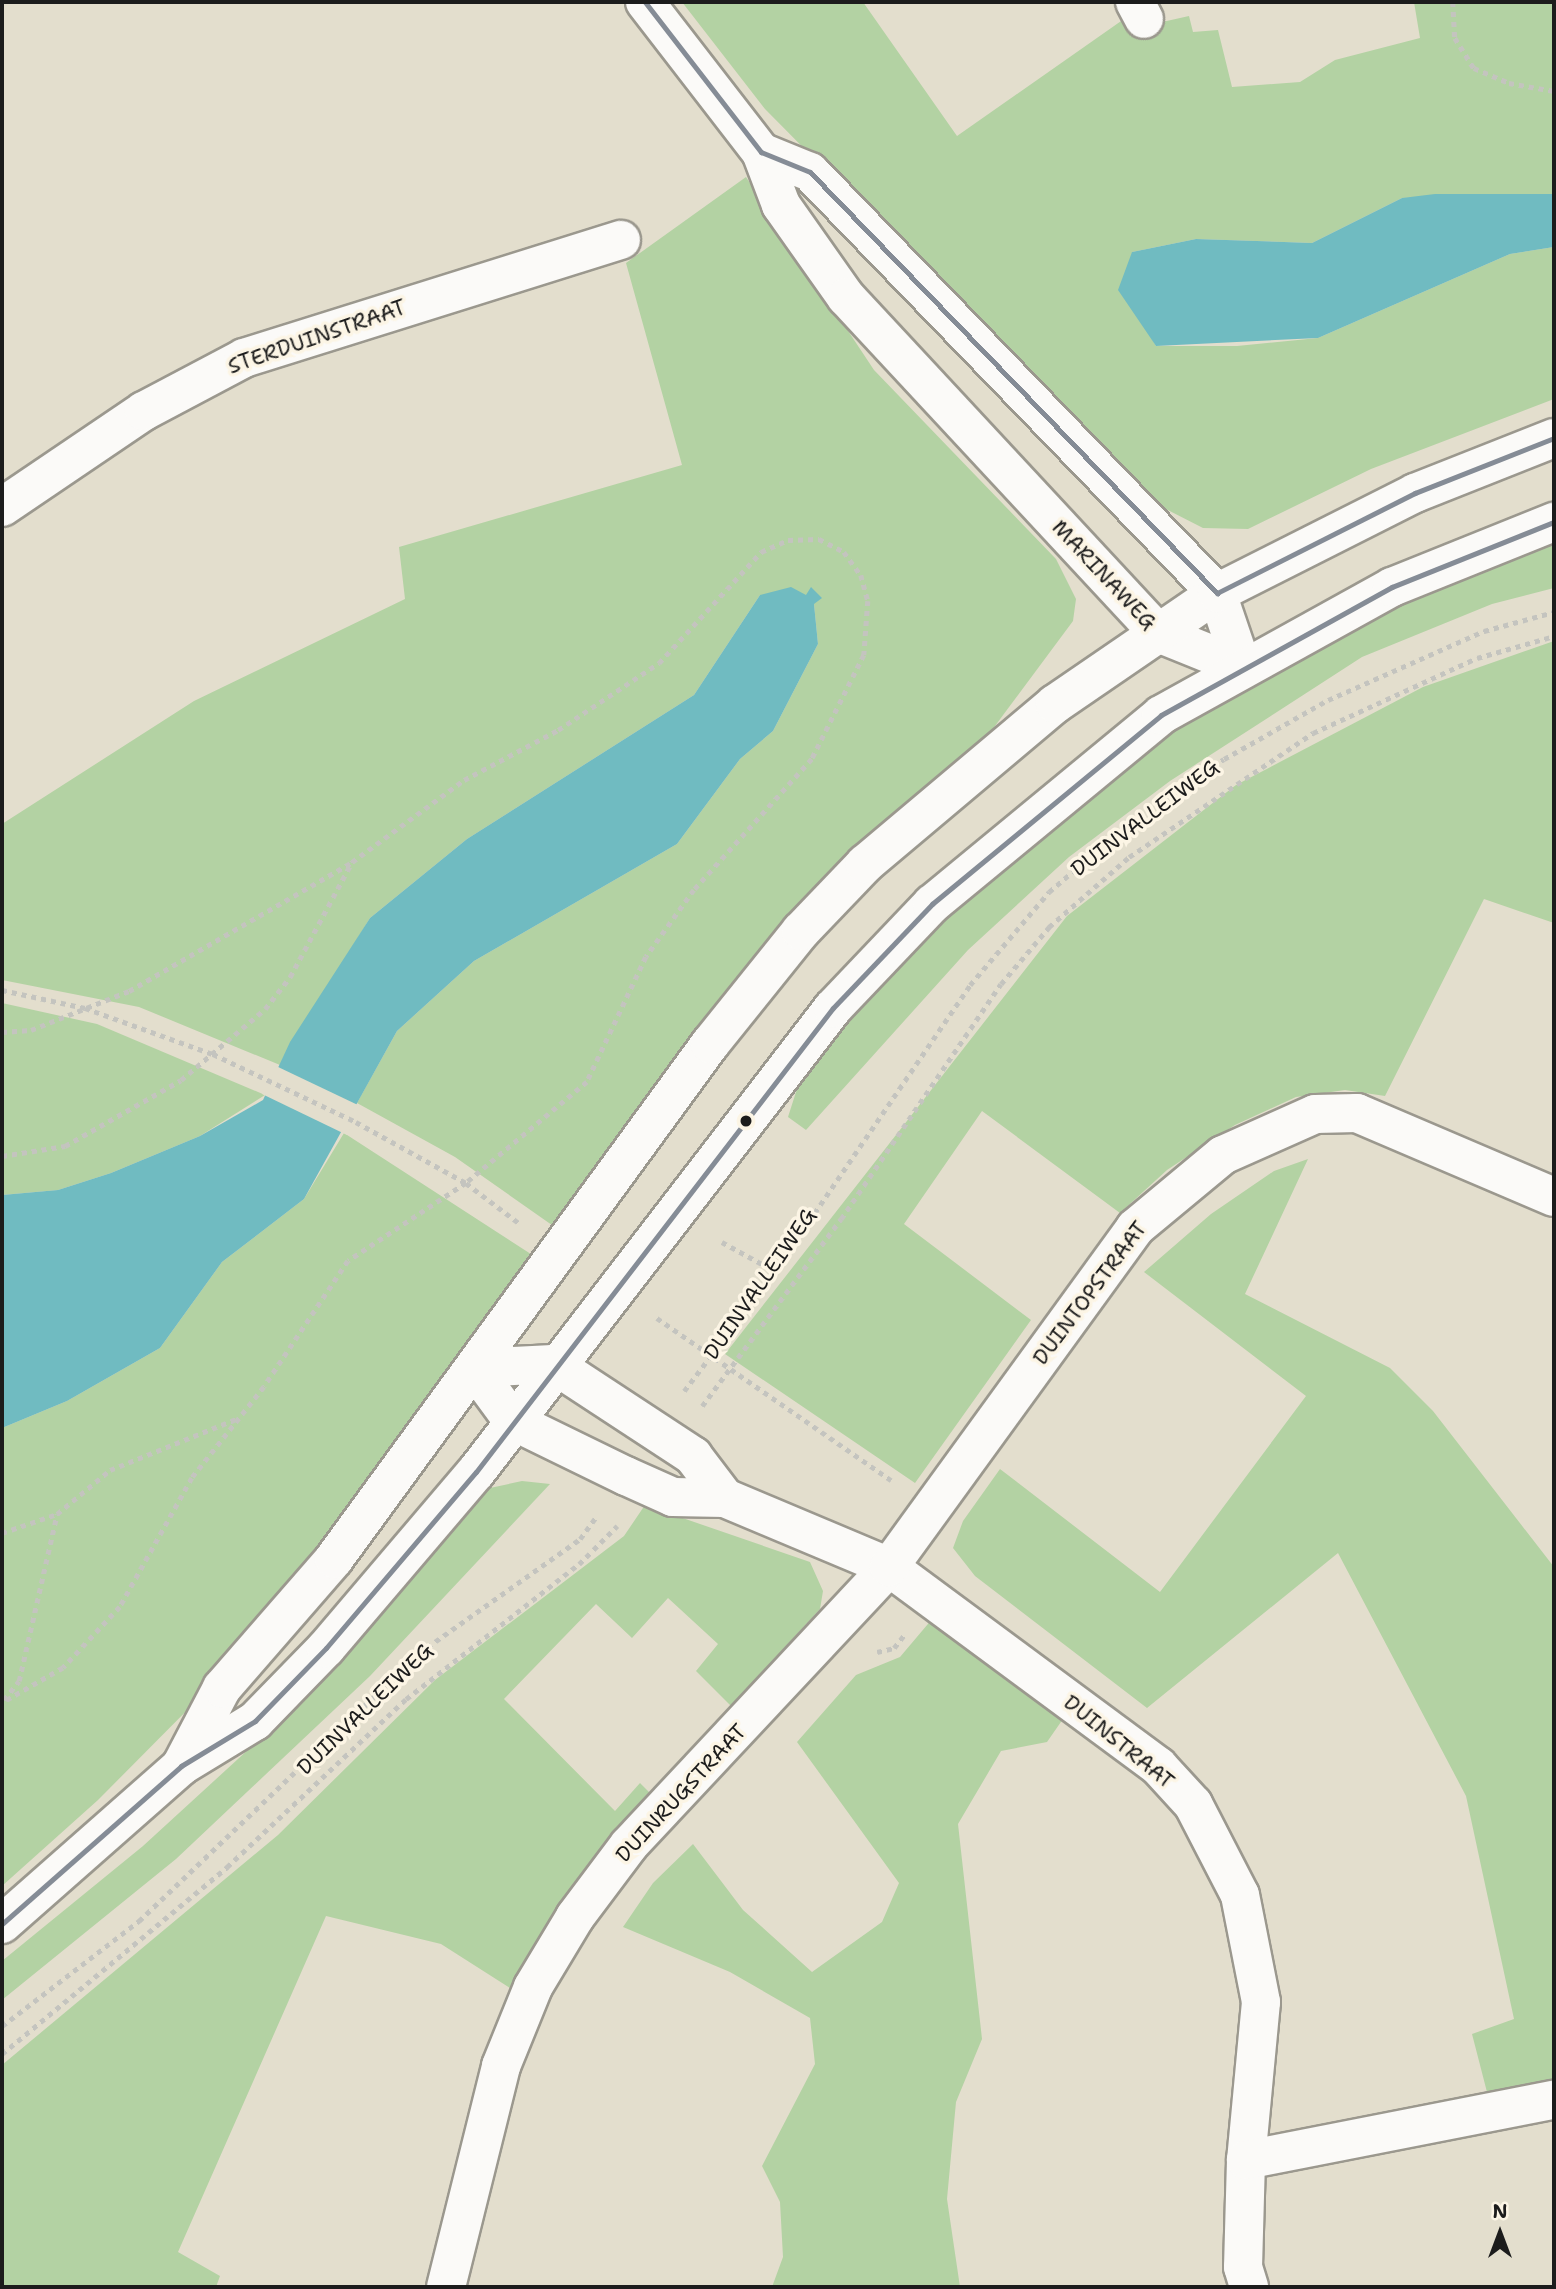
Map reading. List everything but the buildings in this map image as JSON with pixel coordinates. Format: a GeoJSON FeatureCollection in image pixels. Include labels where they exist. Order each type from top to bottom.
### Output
{"type":"FeatureCollection","features":[{"type":"Feature","properties":{"kind":"street","name":"MARINAWEG"},"geometry":{"type":"LineString","coordinates":[[645,2],[761,152],[781,205],[846,297],[1158,633],[1242,667]]}},
{"type":"Feature","properties":{"kind":"street"},"geometry":{"type":"LineString","coordinates":[[761,152],[810,172],[1217,593],[1242,667]]}},
{"type":"Feature","properties":{"kind":"street","name":"STERDUINSTRAAT"},"geometry":{"type":"LineString","coordinates":[[2,507],[123,424],[244,358],[621,240]]}},
{"type":"Feature","properties":{"kind":"street"},"geometry":{"type":"LineString","coordinates":[[181,1766],[222,1688],[334,1559],[710,1044],[801,931],[987,758],[1217,593],[1415,493],[1554,439]]}},
{"type":"Feature","properties":{"kind":"street"},"geometry":{"type":"LineString","coordinates":[[2,1924],[181,1766],[256,1721],[273,1703],[417,1543],[833,1008],[932,904],[1150,723],[1242,667],[1392,586],[1554,522]]}},
{"type":"Feature","properties":{"kind":"street","name":"DUINTOPSTRAAT"},"geometry":{"type":"LineString","coordinates":[[889,1567],[1135,1228],[1223,1155],[1278,1126],[1315,1114],[1357,1114],[1554,1197]]}},
{"type":"Feature","properties":{"kind":"street"},"geometry":{"type":"LineString","coordinates":[[474,1368],[554,1364]]}},
{"type":"Feature","properties":{"kind":"street","name":"DUINSTRAAT"},"geometry":{"type":"LineString","coordinates":[[554,1364],[668,1440],[725,1498]]}},
{"type":"Feature","properties":{"kind":"street","name":"DUINSTRAAT"},"geometry":{"type":"LineString","coordinates":[[474,1368],[513,1421],[640,1482],[673,1497],[725,1498],[889,1567],[1158,1766],[1193,1804],[1218,1844],[1240,1895],[1261,2002],[1246,2160],[1243,2267],[1249,2287]]}},
{"type":"Feature","properties":{"kind":"street","name":"DUINRUGSTRAAT"},"geometry":{"type":"LineString","coordinates":[[446,2287],[500,2066],[533,1987],[575,1917],[629,1844],[889,1567]]}},
{"type":"Feature","properties":{"kind":"street"},"geometry":{"type":"LineString","coordinates":[[1246,2160],[1553,2100]]}},
{"type":"Feature","properties":{"kind":"path"},"geometry":{"type":"LineString","coordinates":[[1453,2],[1455,38],[1474,68],[1509,83],[1554,91]]}},
{"type":"Feature","properties":{"kind":"path"},"geometry":{"type":"LineString","coordinates":[[2,1032],[31,1030],[129,991],[352,862],[464,780],[558,730],[659,663],[761,552],[788,540],[819,539],[844,552],[861,575],[868,601],[864,654],[812,759],[694,890],[646,957],[587,1082],[466,1183],[348,1262],[240,1418],[192,1478],[120,1607],[63,1668],[2,1703]]}},
{"type":"Feature","properties":{"kind":"path","name":"DUINVALLEIWEG"},"geometry":{"type":"LineString","coordinates":[[668,1440],[713,1353],[775,1271],[834,1176],[1003,940],[1107,842],[1224,759],[1328,700],[1484,631],[1554,612]]}},
{"type":"Feature","properties":{"kind":"path"},"geometry":{"type":"LineString","coordinates":[[668,1440],[697,1413],[841,1219],[1001,984],[1049,927],[1129,857],[1313,733],[1477,658],[1554,636]]}},
{"type":"Feature","properties":{"kind":"path"},"geometry":{"type":"LineString","coordinates":[[2,1156],[65,1146],[181,1080],[213,1054],[290,977],[352,862]]}},
{"type":"Feature","properties":{"kind":"path"},"geometry":{"type":"LineString","coordinates":[[2,990],[85,1008],[213,1054],[356,1122]]}},
{"type":"Feature","properties":{"kind":"path"},"geometry":{"type":"LineString","coordinates":[[722,1242],[775,1271]]}},
{"type":"Feature","properties":{"kind":"path"},"geometry":{"type":"LineString","coordinates":[[713,1353],[930,1508]]}},
{"type":"Feature","properties":{"kind":"path"},"geometry":{"type":"LineString","coordinates":[[2,1533],[57,1514],[110,1470],[240,1418]]}},
{"type":"Feature","properties":{"kind":"path"},"geometry":{"type":"LineString","coordinates":[[2,2054],[227,1867],[406,1699],[579,1564],[640,1482]]}},
{"type":"Feature","properties":{"kind":"path","name":"DUINVALLEIWEG"},"geometry":{"type":"LineString","coordinates":[[2,2026],[139,1921],[419,1653],[580,1539],[640,1482]]}},
{"type":"Feature","properties":{"kind":"path"},"geometry":{"type":"LineString","coordinates":[[2,1703],[19,1681],[57,1514]]}},
{"type":"Feature","properties":{"kind":"path"},"geometry":{"type":"LineString","coordinates":[[867,1654],[894,1648],[931,1599]]}},
{"type":"Feature","properties":{"kind":"green space"},"geometry":{"type":"Polygon","coordinates":[[[682,2],[863,2],[957,136],[1124,19],[1131,29],[1189,16],[1193,32],[1218,30],[1232,87],[1300,82],[1335,60],[1420,38],[1414,2],[1554,2],[1554,194],[1402,198],[1312,243],[1196,239],[1132,252],[1143,323],[1156,346],[1237,346],[1318,338],[1510,254],[1554,247],[1554,399],[1371,469],[1248,529],[1203,528],[1156,504],[765,109],[682,2]]]}},
{"type":"Feature","properties":{"kind":"green space"},"geometry":{"type":"Polygon","coordinates":[[[746,177],[874,370],[1056,559],[1076,599],[1073,621],[989,734],[837,874],[559,1230],[455,1157],[357,1103],[397,1031],[474,961],[677,844],[740,759],[773,731],[818,644],[814,604],[806,595],[760,595],[694,695],[467,839],[370,918],[280,1065],[139,1007],[2,980],[2,824],[194,701],[405,599],[399,547],[682,465],[626,263],[746,177]]]}},
{"type":"Feature","properties":{"kind":"green space"},"geometry":{"type":"Polygon","coordinates":[[[1554,537],[1554,588],[1492,604],[1362,657],[1170,781],[1069,857],[968,950],[806,1130],[788,1117],[804,1067],[895,956],[1109,774],[1260,674],[1421,587],[1554,537]]]}},
{"type":"Feature","properties":{"kind":"green space"},"geometry":{"type":"Polygon","coordinates":[[[1554,641],[1554,923],[1484,899],[1385,1096],[1345,1090],[1296,1097],[1235,1125],[1167,1170],[1120,1213],[982,1111],[904,1224],[1031,1320],[915,1483],[725,1354],[1067,916],[1236,785],[1423,687],[1554,641]]]}},
{"type":"Feature","properties":{"kind":"green space"},"geometry":{"type":"Polygon","coordinates":[[[2,1003],[97,1024],[265,1095],[200,1136],[111,1173],[58,1190],[2,1195],[2,1003]]]}},
{"type":"Feature","properties":{"kind":"green space"},"geometry":{"type":"Polygon","coordinates":[[[344,1133],[537,1258],[412,1435],[225,1672],[98,1800],[2,1886],[2,1428],[67,1401],[160,1348],[222,1262],[304,1199],[344,1133]]]}},
{"type":"Feature","properties":{"kind":"green space"},"geometry":{"type":"Polygon","coordinates":[[[1308,1159],[1245,1294],[1390,1368],[1433,1411],[1554,1567],[1554,2079],[1488,2096],[1472,2034],[1514,2019],[1466,1796],[1338,1553],[1147,1708],[975,1576],[953,1548],[963,1521],[1000,1469],[1160,1592],[1306,1396],[1144,1272],[1211,1214],[1274,1171],[1308,1159]]]}},
{"type":"Feature","properties":{"kind":"green space"},"geometry":{"type":"Polygon","coordinates":[[[522,1481],[550,1484],[370,1676],[176,1859],[2,2000],[2,1961],[143,1846],[262,1737],[352,1649],[490,1488],[522,1481]]]}},
{"type":"Feature","properties":{"kind":"green space"},"geometry":{"type":"Polygon","coordinates":[[[645,1505],[810,1562],[823,1591],[820,1609],[731,1706],[696,1671],[718,1644],[668,1598],[632,1638],[596,1604],[504,1699],[615,1811],[640,1783],[650,1793],[583,1873],[513,1990],[441,1944],[326,1916],[178,2252],[220,2276],[216,2287],[2,2287],[2,2065],[278,1835],[435,1680],[624,1536],[645,1505]]]}},
{"type":"Feature","properties":{"kind":"green space"},"geometry":{"type":"Polygon","coordinates":[[[933,1618],[1063,1719],[1047,1742],[1001,1751],[958,1824],[982,2039],[956,2102],[947,2199],[960,2287],[772,2287],[783,2257],[780,2202],[762,2166],[815,2064],[810,2018],[730,1972],[623,1927],[653,1883],[693,1844],[743,1910],[812,1972],[882,1922],[899,1883],[797,1742],[856,1675],[900,1657],[933,1618]]]}},
{"type":"Feature","properties":{"kind":"water"},"geometry":{"type":"Polygon","coordinates":[[[1435,194],[1554,194],[1554,247],[1510,254],[1318,338],[1156,346],[1118,290],[1132,252],[1196,239],[1312,243],[1402,198],[1435,194]]]}},
{"type":"Feature","properties":{"kind":"water"},"geometry":{"type":"Polygon","coordinates":[[[791,587],[806,595],[811,587],[822,598],[814,604],[818,644],[773,731],[740,759],[677,844],[474,961],[397,1031],[304,1199],[222,1262],[160,1348],[67,1401],[2,1428],[2,1195],[58,1190],[111,1173],[200,1136],[263,1100],[290,1042],[370,918],[467,839],[694,695],[760,595],[791,587]]]}},
{"type":"Feature","properties":{"kind":"pier"},"geometry":{"type":"Polygon","coordinates":[[[276,1066],[360,1106],[347,1135],[262,1094],[276,1066]]]}},
{"type":"Feature","properties":{"kind":"transit line"},"geometry":{"type":"LineString","coordinates":[[645,2],[761,152],[810,172],[1217,593],[1415,493],[1554,438]]}},
{"type":"Feature","properties":{"kind":"transit line"},"geometry":{"type":"LineString","coordinates":[[2,1924],[181,1766],[255,1721],[326,1648],[476,1472],[833,1008],[932,904],[1161,715],[1392,587],[1554,522]]}}]}
